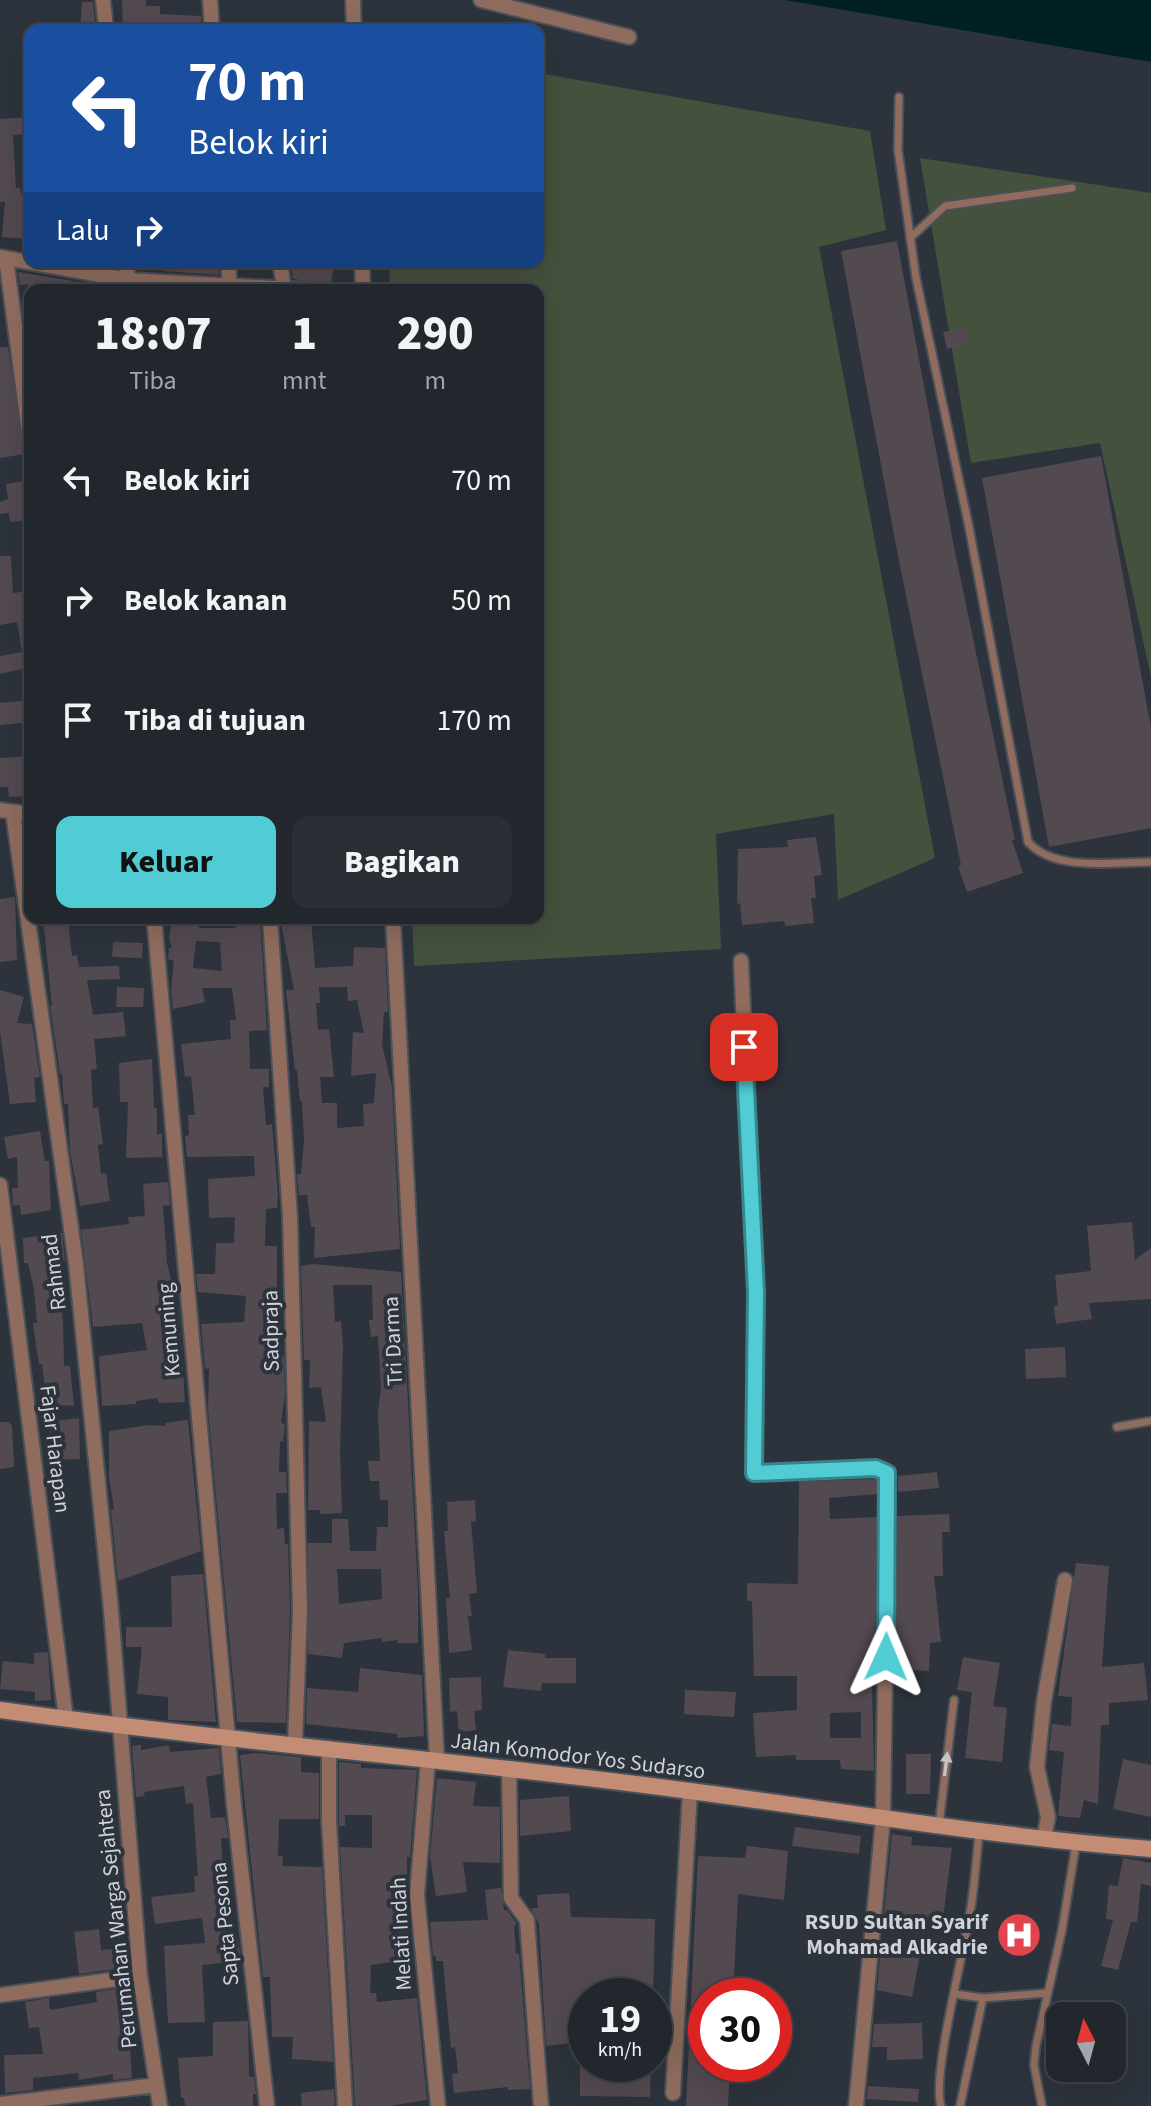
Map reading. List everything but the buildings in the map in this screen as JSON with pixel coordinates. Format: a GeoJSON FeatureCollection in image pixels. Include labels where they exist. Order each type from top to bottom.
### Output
{"type":"FeatureCollection","features":[{"type":"Feature","properties":{"kind":"street"},"geometry":{"type":"LineString","coordinates":[[103,0],[105,24]]}},
{"type":"Feature","properties":{"kind":"street"},"geometry":{"type":"LineString","coordinates":[[210,0],[212,24]]}},
{"type":"Feature","properties":{"kind":"street"},"geometry":{"type":"LineString","coordinates":[[353,0],[354,24]]}},
{"type":"Feature","properties":{"kind":"street"},"geometry":{"type":"LineString","coordinates":[[481,0],[629,37]]}},
{"type":"Feature","properties":{"kind":"street"},"geometry":{"type":"LineString","coordinates":[[24,263],[3,258],[24,399]]}},
{"type":"Feature","properties":{"kind":"street"},"geometry":{"type":"LineString","coordinates":[[49,268],[123,284]]}},
{"type":"Feature","properties":{"kind":"street","name":"Rahmad"},"geometry":{"type":"LineString","coordinates":[[6,811],[76,1264],[111,1610],[119,1728]]}},
{"type":"Feature","properties":{"kind":"street","name":"Kemuning"},"geometry":{"type":"LineString","coordinates":[[155,924],[228,1738]]}},
{"type":"Feature","properties":{"kind":"street","name":"Sadpraja"},"geometry":{"type":"LineString","coordinates":[[270,924],[290,1217],[300,1610],[295,1744]]}},
{"type":"Feature","properties":{"kind":"street","name":"Tri Darma"},"geometry":{"type":"LineString","coordinates":[[393,924],[433,1760]]}},
{"type":"Feature","properties":{"kind":"street"},"geometry":{"type":"LineString","coordinates":[[741,961],[755,1261],[754,1473],[876,1468],[887,1473],[883,1819],[856,2106]]}},
{"type":"Feature","properties":{"kind":"street","name":"Fajar Harapan"},"geometry":{"type":"LineString","coordinates":[[0,1185],[66,1719]]}},
{"type":"Feature","properties":{"kind":"street"},"geometry":{"type":"LineString","coordinates":[[1044,1838],[1047,1806],[1037,1767],[1044,1701],[1065,1580]]}},
{"type":"Feature","properties":{"kind":"street","name":"Jalan Komodor Yos Sudarso"},"geometry":{"type":"LineString","coordinates":[[0,1710],[119,1728],[509,1768],[938,1827],[1151,1849]]}},
{"type":"Feature","properties":{"kind":"street","name":"Perumahan Warga Sejahtera"},"geometry":{"type":"LineString","coordinates":[[119,1728],[140,1976],[160,2106]]}},
{"type":"Feature","properties":{"kind":"street","name":"Sapta Pesona"},"geometry":{"type":"LineString","coordinates":[[228,1738],[267,2106]]}},
{"type":"Feature","properties":{"kind":"street"},"geometry":{"type":"LineString","coordinates":[[329,1748],[329,1821],[345,2106]]}},
{"type":"Feature","properties":{"kind":"street","name":"Melati Indah"},"geometry":{"type":"LineString","coordinates":[[433,1760],[417,1895],[438,2106]]}},
{"type":"Feature","properties":{"kind":"street"},"geometry":{"type":"LineString","coordinates":[[509,1768],[511,1898],[527,1920],[541,2106]]}},
{"type":"Feature","properties":{"kind":"street"},"geometry":{"type":"LineString","coordinates":[[673,2093],[690,1791]]}},
{"type":"Feature","properties":{"kind":"street"},"geometry":{"type":"LineString","coordinates":[[0,1995],[140,1976]]}},
{"type":"Feature","properties":{"kind":"street"},"geometry":{"type":"LineString","coordinates":[[0,2104],[157,2085]]}},
{"type":"Feature","properties":{"kind":"lane"},"geometry":{"type":"LineString","coordinates":[[899,97],[898,150],[910,238],[940,405],[969,527],[1028,842],[1038,853],[1078,862],[1151,862]]}},
{"type":"Feature","properties":{"kind":"lane"},"geometry":{"type":"LineString","coordinates":[[910,238],[945,206],[1072,188]]}},
{"type":"Feature","properties":{"kind":"lane"},"geometry":{"type":"LineString","coordinates":[[1117,1427],[1151,1421]]}},
{"type":"Feature","properties":{"kind":"lane"},"geometry":{"type":"LineString","coordinates":[[938,1827],[954,1700]]}},
{"type":"Feature","properties":{"kind":"lane"},"geometry":{"type":"LineString","coordinates":[[941,2106],[939,2097],[944,2051],[972,1901],[979,1831]]}},
{"type":"Feature","properties":{"kind":"lane"},"geometry":{"type":"LineString","coordinates":[[1042,2106],[1034,2065],[1062,1930],[1076,1841]]}},
{"type":"Feature","properties":{"kind":"lane"},"geometry":{"type":"LineString","coordinates":[[955,1994],[983,1998],[1048,1993]]}},
{"type":"Feature","properties":{"kind":"lane"},"geometry":{"type":"LineString","coordinates":[[960,2106],[983,1998]]}},
{"type":"Feature","properties":{"kind":"shaded area"},"geometry":{"type":"Polygon","coordinates":[[[785,0],[1151,0],[1151,62],[785,0]]]}},
{"type":"Feature","properties":{"kind":"shaded area"},"geometry":{"type":"Polygon","coordinates":[[[544,74],[870,131],[886,230],[819,247],[935,858],[838,900],[834,814],[716,834],[721,949],[414,966],[412,924],[544,924],[544,284],[390,284],[389,268],[544,268],[544,74]]]}},
{"type":"Feature","properties":{"kind":"shaded area"},"geometry":{"type":"Polygon","coordinates":[[[920,158],[1151,193],[1151,677],[1100,443],[971,463],[920,158]]]}},
{"type":"Feature","properties":{"kind":"place","name":"RSUD Sultan Syarif Mohamad Alkadrie"},"geometry":{"type":"Point","coordinates":[1019,1935]}},
{"type":"Feature","properties":{"kind":"route"},"geometry":{"type":"LineString","coordinates":[[744,1047],[756,1292],[754,1473],[876,1468],[887,1473],[886,1657]]}}]}
